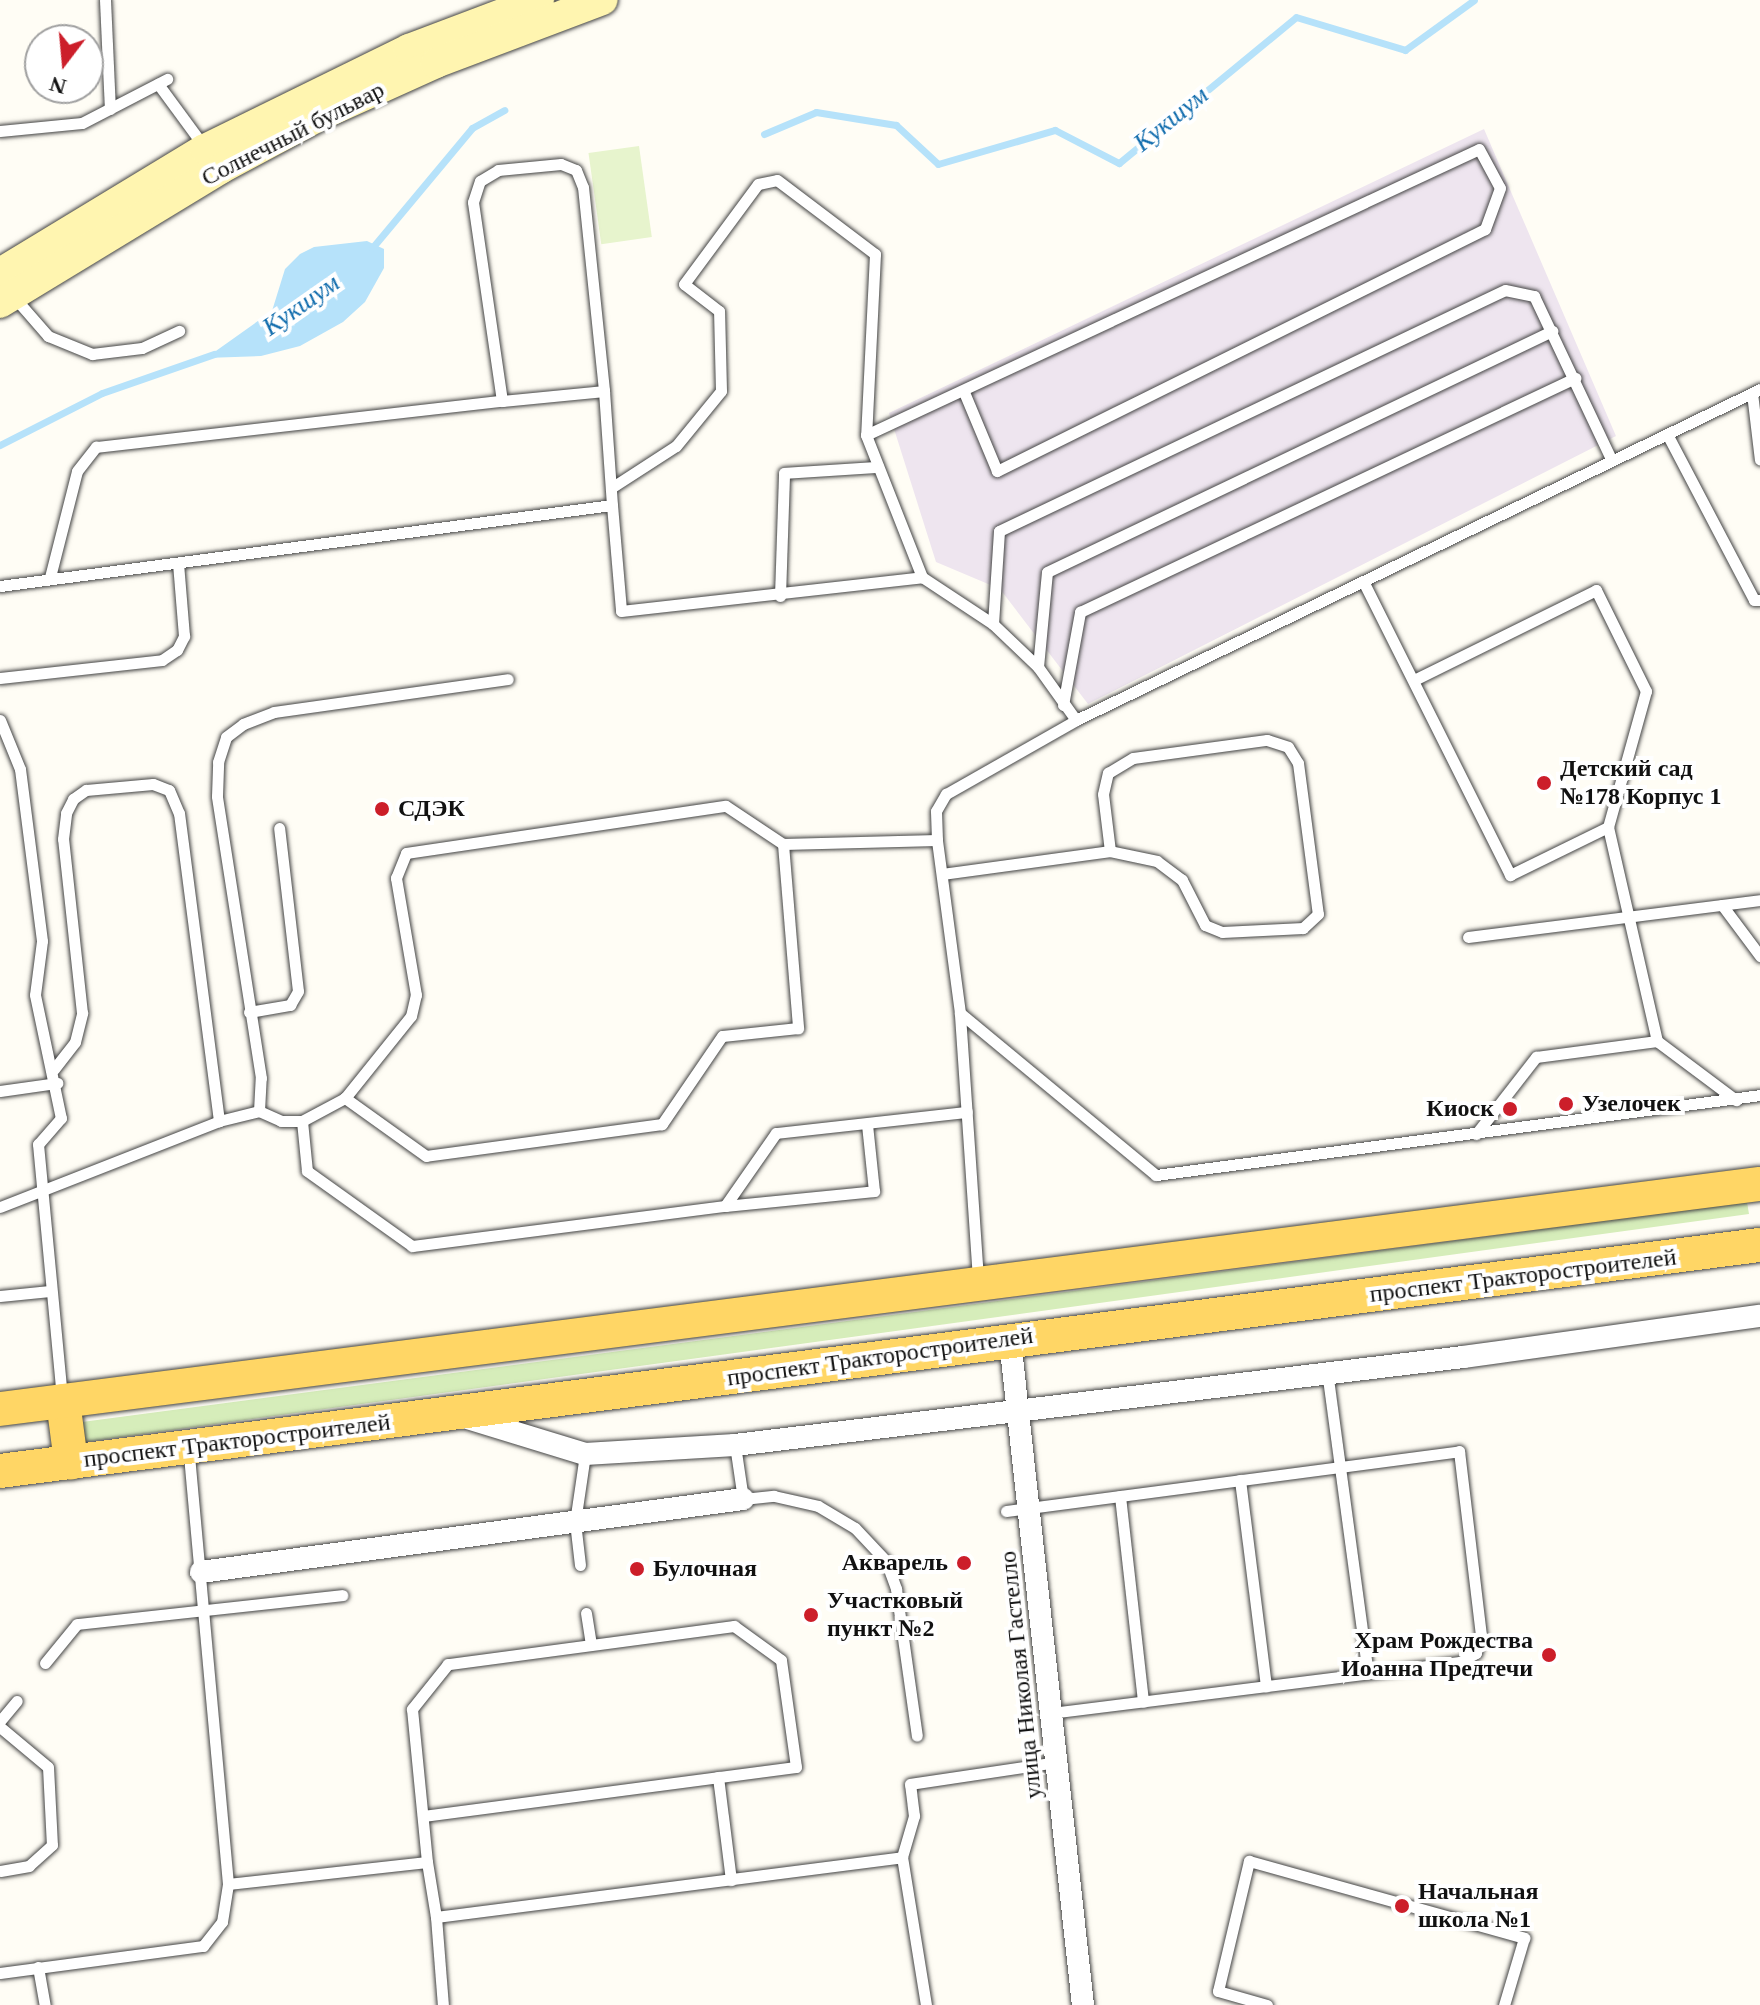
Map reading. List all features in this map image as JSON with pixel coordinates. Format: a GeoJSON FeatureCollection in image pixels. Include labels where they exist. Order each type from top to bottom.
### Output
{"type":"FeatureCollection","features":[{"type":"Feature","properties":{"kind":"main road"},"geometry":{"type":"LineString","coordinates":[[0,1409],[1760,1184]]}},
{"type":"Feature","properties":{"kind":"main road","name":"проспект Тракторостроителей"},"geometry":{"type":"LineString","coordinates":[[0,1471],[1760,1245]]}},
{"type":"Feature","properties":{"kind":"main road"},"geometry":{"type":"LineString","coordinates":[[63,1401],[71,1462]]}},
{"type":"Feature","properties":{"kind":"street","name":"Солнечный бульвар"},"geometry":{"type":"LineString","coordinates":[[3,287],[213,159],[409,49],[539,0]]}},
{"type":"Feature","properties":{"kind":"street","name":"Солнечный бульвар"},"geometry":{"type":"LineString","coordinates":[[213,159],[436,63],[603,0]]}},
{"type":"Feature","properties":{"kind":"street"},"geometry":{"type":"LineString","coordinates":[[455,1414],[585,1454],[735,1445],[1327,1370],[1463,1357],[1760,1316]]}},
{"type":"Feature","properties":{"kind":"street","name":"улица Николая Гастелло"},"geometry":{"type":"LineString","coordinates":[[1010,1340],[1083,2005]]}},
{"type":"Feature","properties":{"kind":"street"},"geometry":{"type":"LineString","coordinates":[[201,1572],[743,1499]]}},
{"type":"Feature","properties":{"kind":"lane"},"geometry":{"type":"LineString","coordinates":[[105,0],[110,109]]}},
{"type":"Feature","properties":{"kind":"lane"},"geometry":{"type":"LineString","coordinates":[[0,131],[75,125],[163,82],[213,159]]}},
{"type":"Feature","properties":{"kind":"lane"},"geometry":{"type":"LineString","coordinates":[[866,435],[964,392],[1479,149],[1500,188],[1485,229],[997,471],[964,392]]}},
{"type":"Feature","properties":{"kind":"lane"},"geometry":{"type":"LineString","coordinates":[[502,401],[473,202],[480,181],[498,170],[561,164],[576,170],[583,187],[604,391],[621,611],[780,596],[922,577]]}},
{"type":"Feature","properties":{"kind":"lane"},"geometry":{"type":"LineString","coordinates":[[611,488],[676,446],[721,391],[719,311],[684,284],[758,184],[777,180],[875,254],[866,435],[922,577],[993,624],[1038,667],[1076,720]]}},
{"type":"Feature","properties":{"kind":"lane"},"geometry":{"type":"LineString","coordinates":[[3,287],[48,336],[92,354],[142,348],[179,331]]}},
{"type":"Feature","properties":{"kind":"lane"},"geometry":{"type":"LineString","coordinates":[[993,624],[999,531],[1505,290],[1534,296],[1611,459]]}},
{"type":"Feature","properties":{"kind":"lane"},"geometry":{"type":"LineString","coordinates":[[1038,667],[1047,572],[1552,331]]}},
{"type":"Feature","properties":{"kind":"lane"},"geometry":{"type":"LineString","coordinates":[[1063,705],[1080,612],[1575,378]]}},
{"type":"Feature","properties":{"kind":"lane"},"geometry":{"type":"LineString","coordinates":[[50,577],[77,471],[96,447],[604,391]]}},
{"type":"Feature","properties":{"kind":"lane"},"geometry":{"type":"LineString","coordinates":[[978,1282],[960,1013],[937,840],[936,811],[946,794],[1076,720],[1756,391],[1760,460]]}},
{"type":"Feature","properties":{"kind":"lane"},"geometry":{"type":"LineString","coordinates":[[1667,434],[1754,600],[1760,600]]}},
{"type":"Feature","properties":{"kind":"lane"},"geometry":{"type":"LineString","coordinates":[[780,596],[784,473],[878,467]]}},
{"type":"Feature","properties":{"kind":"lane"},"geometry":{"type":"LineString","coordinates":[[0,586],[612,505]]}},
{"type":"Feature","properties":{"kind":"lane"},"geometry":{"type":"LineString","coordinates":[[0,678],[162,660],[177,650],[184,636],[178,563]]}},
{"type":"Feature","properties":{"kind":"lane"},"geometry":{"type":"LineString","coordinates":[[1363,581],[1510,875],[1608,827]]}},
{"type":"Feature","properties":{"kind":"lane"},"geometry":{"type":"LineString","coordinates":[[1414,680],[1596,590],[1646,691],[1608,827],[1657,1041],[1736,1100]]}},
{"type":"Feature","properties":{"kind":"lane"},"geometry":{"type":"LineString","coordinates":[[259,1111],[261,1078],[217,796],[218,762],[226,737],[243,724],[274,712],[508,679]]}},
{"type":"Feature","properties":{"kind":"lane"},"geometry":{"type":"LineString","coordinates":[[0,720],[20,769],[42,941],[35,995],[41,1034],[57,1083],[61,1118],[38,1144],[40,1195],[63,1401]]}},
{"type":"Feature","properties":{"kind":"lane"},"geometry":{"type":"LineString","coordinates":[[942,874],[1110,851],[1157,861],[1182,880],[1205,925],[1222,932],[1303,928],[1318,914],[1298,763],[1288,747],[1267,740],[1175,749],[1133,758],[1108,773],[1103,794],[1110,851]]}},
{"type":"Feature","properties":{"kind":"lane"},"geometry":{"type":"LineString","coordinates":[[54,1069],[75,1042],[82,1013],[63,839],[66,813],[73,799],[86,790],[153,784],[169,790],[179,813],[219,1121]]}},
{"type":"Feature","properties":{"kind":"lane"},"geometry":{"type":"LineString","coordinates":[[0,1207],[40,1195],[219,1121],[259,1111],[281,1121],[302,1121],[345,1098],[411,1016],[416,995],[396,878],[406,853],[726,806],[783,844],[937,840]]}},
{"type":"Feature","properties":{"kind":"lane"},"geometry":{"type":"LineString","coordinates":[[249,1012],[290,1005],[298,991],[279,828]]}},
{"type":"Feature","properties":{"kind":"lane"},"geometry":{"type":"LineString","coordinates":[[345,1098],[426,1156],[662,1124],[722,1036],[798,1028],[783,844]]}},
{"type":"Feature","properties":{"kind":"lane"},"geometry":{"type":"LineString","coordinates":[[1468,937],[1760,900]]}},
{"type":"Feature","properties":{"kind":"lane"},"geometry":{"type":"LineString","coordinates":[[1722,905],[1760,956]]}},
{"type":"Feature","properties":{"kind":"lane"},"geometry":{"type":"LineString","coordinates":[[960,1013],[1156,1175],[1760,1095]]}},
{"type":"Feature","properties":{"kind":"lane"},"geometry":{"type":"LineString","coordinates":[[1476,1134],[1536,1057],[1657,1041]]}},
{"type":"Feature","properties":{"kind":"lane"},"geometry":{"type":"LineString","coordinates":[[0,1091],[57,1083]]}},
{"type":"Feature","properties":{"kind":"lane"},"geometry":{"type":"LineString","coordinates":[[725,1206],[776,1133],[967,1112]]}},
{"type":"Feature","properties":{"kind":"lane"},"geometry":{"type":"LineString","coordinates":[[302,1121],[307,1171],[412,1246],[725,1206],[874,1191],[867,1124]]}},
{"type":"Feature","properties":{"kind":"lane"},"geometry":{"type":"LineString","coordinates":[[0,1296],[50,1291]]}},
{"type":"Feature","properties":{"kind":"lane"},"geometry":{"type":"LineString","coordinates":[[1327,1370],[1368,1673]]}},
{"type":"Feature","properties":{"kind":"lane"},"geometry":{"type":"LineString","coordinates":[[735,1445],[743,1499],[774,1496],[818,1506],[855,1528],[886,1561],[896,1589],[917,1736]]}},
{"type":"Feature","properties":{"kind":"lane"},"geometry":{"type":"LineString","coordinates":[[0,1973],[203,1946],[222,1922],[228,1884],[188,1447]]}},
{"type":"Feature","properties":{"kind":"lane"},"geometry":{"type":"LineString","coordinates":[[1006,1511],[1459,1451],[1481,1635],[1476,1653],[1460,1662],[1051,1713]]}},
{"type":"Feature","properties":{"kind":"lane"},"geometry":{"type":"LineString","coordinates":[[580,1565],[575,1522],[585,1454]]}},
{"type":"Feature","properties":{"kind":"lane"},"geometry":{"type":"LineString","coordinates":[[1240,1480],[1266,1686]]}},
{"type":"Feature","properties":{"kind":"lane"},"geometry":{"type":"LineString","coordinates":[[1120,1496],[1143,1702]]}},
{"type":"Feature","properties":{"kind":"lane"},"geometry":{"type":"LineString","coordinates":[[45,1663],[77,1624],[342,1595]]}},
{"type":"Feature","properties":{"kind":"lane"},"geometry":{"type":"LineString","coordinates":[[586,1613],[591,1645]]}},
{"type":"Feature","properties":{"kind":"lane"},"geometry":{"type":"LineString","coordinates":[[423,1816],[796,1767],[781,1660],[734,1626],[448,1664],[412,1709],[427,1862],[436,1917],[443,2005]]}},
{"type":"Feature","properties":{"kind":"lane"},"geometry":{"type":"LineString","coordinates":[[0,1871],[29,1866],[52,1845],[48,1767],[0,1724],[17,1701]]}},
{"type":"Feature","properties":{"kind":"lane"},"geometry":{"type":"LineString","coordinates":[[926,2005],[902,1857],[914,1816],[910,1784],[1057,1762]]}},
{"type":"Feature","properties":{"kind":"lane"},"geometry":{"type":"LineString","coordinates":[[718,1777],[731,1880]]}},
{"type":"Feature","properties":{"kind":"lane"},"geometry":{"type":"LineString","coordinates":[[436,1917],[902,1857]]}},
{"type":"Feature","properties":{"kind":"lane"},"geometry":{"type":"LineString","coordinates":[[1267,2005],[1218,1991],[1249,1861],[1524,1938],[1504,2005]]}},
{"type":"Feature","properties":{"kind":"lane"},"geometry":{"type":"LineString","coordinates":[[228,1884],[427,1862]]}},
{"type":"Feature","properties":{"kind":"lane"},"geometry":{"type":"LineString","coordinates":[[38,1967],[45,2005]]}},
{"type":"Feature","properties":{"kind":"shaded area"},"geometry":{"type":"Polygon","coordinates":[[[1484,129],[1616,436],[1088,704],[1000,589],[936,562],[889,413],[1484,129]]]}},
{"type":"Feature","properties":{"kind":"green space"},"geometry":{"type":"Polygon","coordinates":[[[639,146],[652,237],[601,244],[588,153],[639,146]]]}},
{"type":"Feature","properties":{"kind":"green space"},"geometry":{"type":"Polygon","coordinates":[[[1747,1202],[1749,1214],[85,1442],[82,1422],[1747,1202]]]}},
{"type":"Feature","properties":{"kind":"water"},"geometry":{"type":"Polygon","coordinates":[[[367,241],[384,249],[384,268],[365,302],[343,322],[300,346],[261,356],[206,358],[272,311],[285,269],[300,254],[314,247],[367,241]]]}},
{"type":"Feature","properties":{"kind":"waterway","name":"Кукшум"},"geometry":{"type":"LineString","coordinates":[[764,134],[816,112],[896,125],[938,164],[1055,130],[1119,163],[1296,17],[1405,50],[1474,0]]}},
{"type":"Feature","properties":{"kind":"waterway","name":"Кукшум"},"geometry":{"type":"LineString","coordinates":[[372,248],[472,128],[504,110]]}},
{"type":"Feature","properties":{"kind":"waterway","name":"Кукшум"},"geometry":{"type":"LineString","coordinates":[[0,445],[102,393],[214,354]]}},
{"type":"Feature","properties":{"kind":"place","name":"Детский сад №178 Корпус 1"},"geometry":{"type":"Point","coordinates":[1544,783]}},
{"type":"Feature","properties":{"kind":"place","name":"СДЭК"},"geometry":{"type":"Point","coordinates":[382,809]}},
{"type":"Feature","properties":{"kind":"place","name":"Узелочек"},"geometry":{"type":"Point","coordinates":[1566,1104]}},
{"type":"Feature","properties":{"kind":"place","name":"Киоск"},"geometry":{"type":"Point","coordinates":[1510,1109]}},
{"type":"Feature","properties":{"kind":"place","name":"Акварель"},"geometry":{"type":"Point","coordinates":[964,1563]}},
{"type":"Feature","properties":{"kind":"place","name":"Булочная"},"geometry":{"type":"Point","coordinates":[637,1569]}},
{"type":"Feature","properties":{"kind":"place","name":"Участковый пункт №2"},"geometry":{"type":"Point","coordinates":[811,1615]}},
{"type":"Feature","properties":{"kind":"place","name":"Храм Рождества Иоанна Предтечи"},"geometry":{"type":"Point","coordinates":[1549,1655]}},
{"type":"Feature","properties":{"kind":"place","name":"Начальная школа №1"},"geometry":{"type":"Point","coordinates":[1402,1906]}}]}
